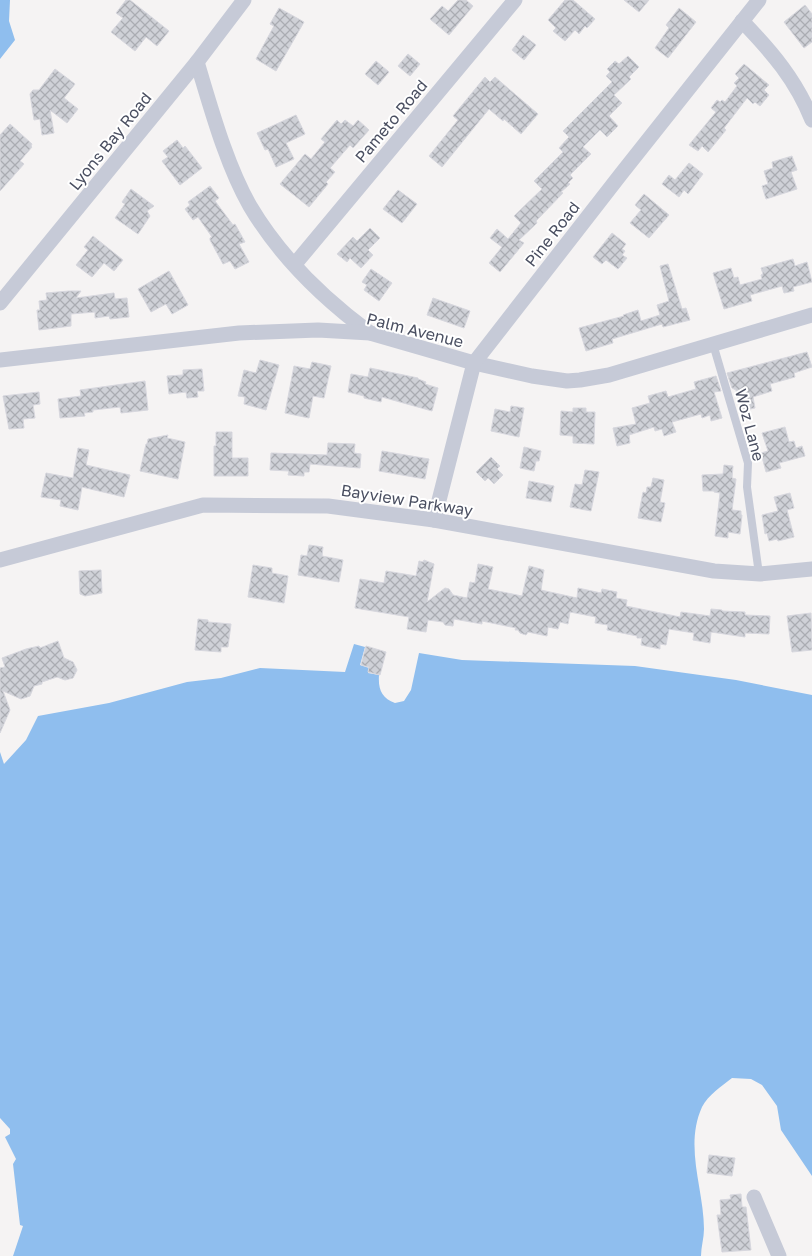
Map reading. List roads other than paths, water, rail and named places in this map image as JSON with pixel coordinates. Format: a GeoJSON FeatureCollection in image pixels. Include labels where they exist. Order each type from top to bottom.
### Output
{"type":"FeatureCollection","features":[{"type":"Feature","properties":{"kind":"street","name":"Lyons Bay Road"},"geometry":{"type":"LineString","coordinates":[[0,303],[197,62],[244,0]]}},
{"type":"Feature","properties":{"kind":"street","name":"Pameto Road"},"geometry":{"type":"LineString","coordinates":[[295,264],[515,0]]}},
{"type":"Feature","properties":{"kind":"street","name":"Pine Road"},"geometry":{"type":"LineString","coordinates":[[434,520],[474,363],[759,0]]}},
{"type":"Feature","properties":{"kind":"street"},"geometry":{"type":"LineString","coordinates":[[742,21],[762,41],[789,75],[812,120]]}},
{"type":"Feature","properties":{"kind":"street"},"geometry":{"type":"LineString","coordinates":[[197,62],[217,126],[241,188],[262,224],[295,264],[333,304],[370,333]]}},
{"type":"Feature","properties":{"kind":"street","name":"Palm Avenue"},"geometry":{"type":"LineString","coordinates":[[0,360],[239,333],[310,330],[370,333],[474,363],[532,376],[567,381],[609,374],[812,315]]}},
{"type":"Feature","properties":{"kind":"street","name":"Bayview Parkway"},"geometry":{"type":"LineString","coordinates":[[0,560],[204,505],[328,506],[434,520],[714,571],[759,574],[812,569]]}},
{"type":"Feature","properties":{"kind":"street"},"geometry":{"type":"LineString","coordinates":[[754,1197],[779,1256]]}},
{"type":"Feature","properties":{"kind":"lane","name":"Woz Lane"},"geometry":{"type":"LineString","coordinates":[[712,344],[748,463],[746,487],[759,574]]}},
{"type":"Feature","properties":{"kind":"water"},"geometry":{"type":"Polygon","coordinates":[[[0,0],[10,0],[9,21],[15,40],[0,59],[0,0]]]}},
{"type":"Feature","properties":{"kind":"water"},"geometry":{"type":"Polygon","coordinates":[[[354,644],[365,647],[360,665],[369,668],[368,673],[379,675],[379,685],[382,693],[387,699],[395,703],[404,701],[411,690],[419,653],[462,660],[635,666],[736,680],[812,695],[812,1176],[781,1130],[777,1106],[762,1085],[751,1079],[732,1078],[708,1099],[702,1107],[697,1122],[695,1153],[704,1229],[701,1256],[13,1256],[23,1226],[20,1225],[13,1164],[16,1159],[5,1137],[10,1134],[10,1129],[0,1118],[0,752],[4,764],[26,740],[38,716],[109,703],[187,682],[221,678],[260,668],[345,672],[354,644]]]}}]}
